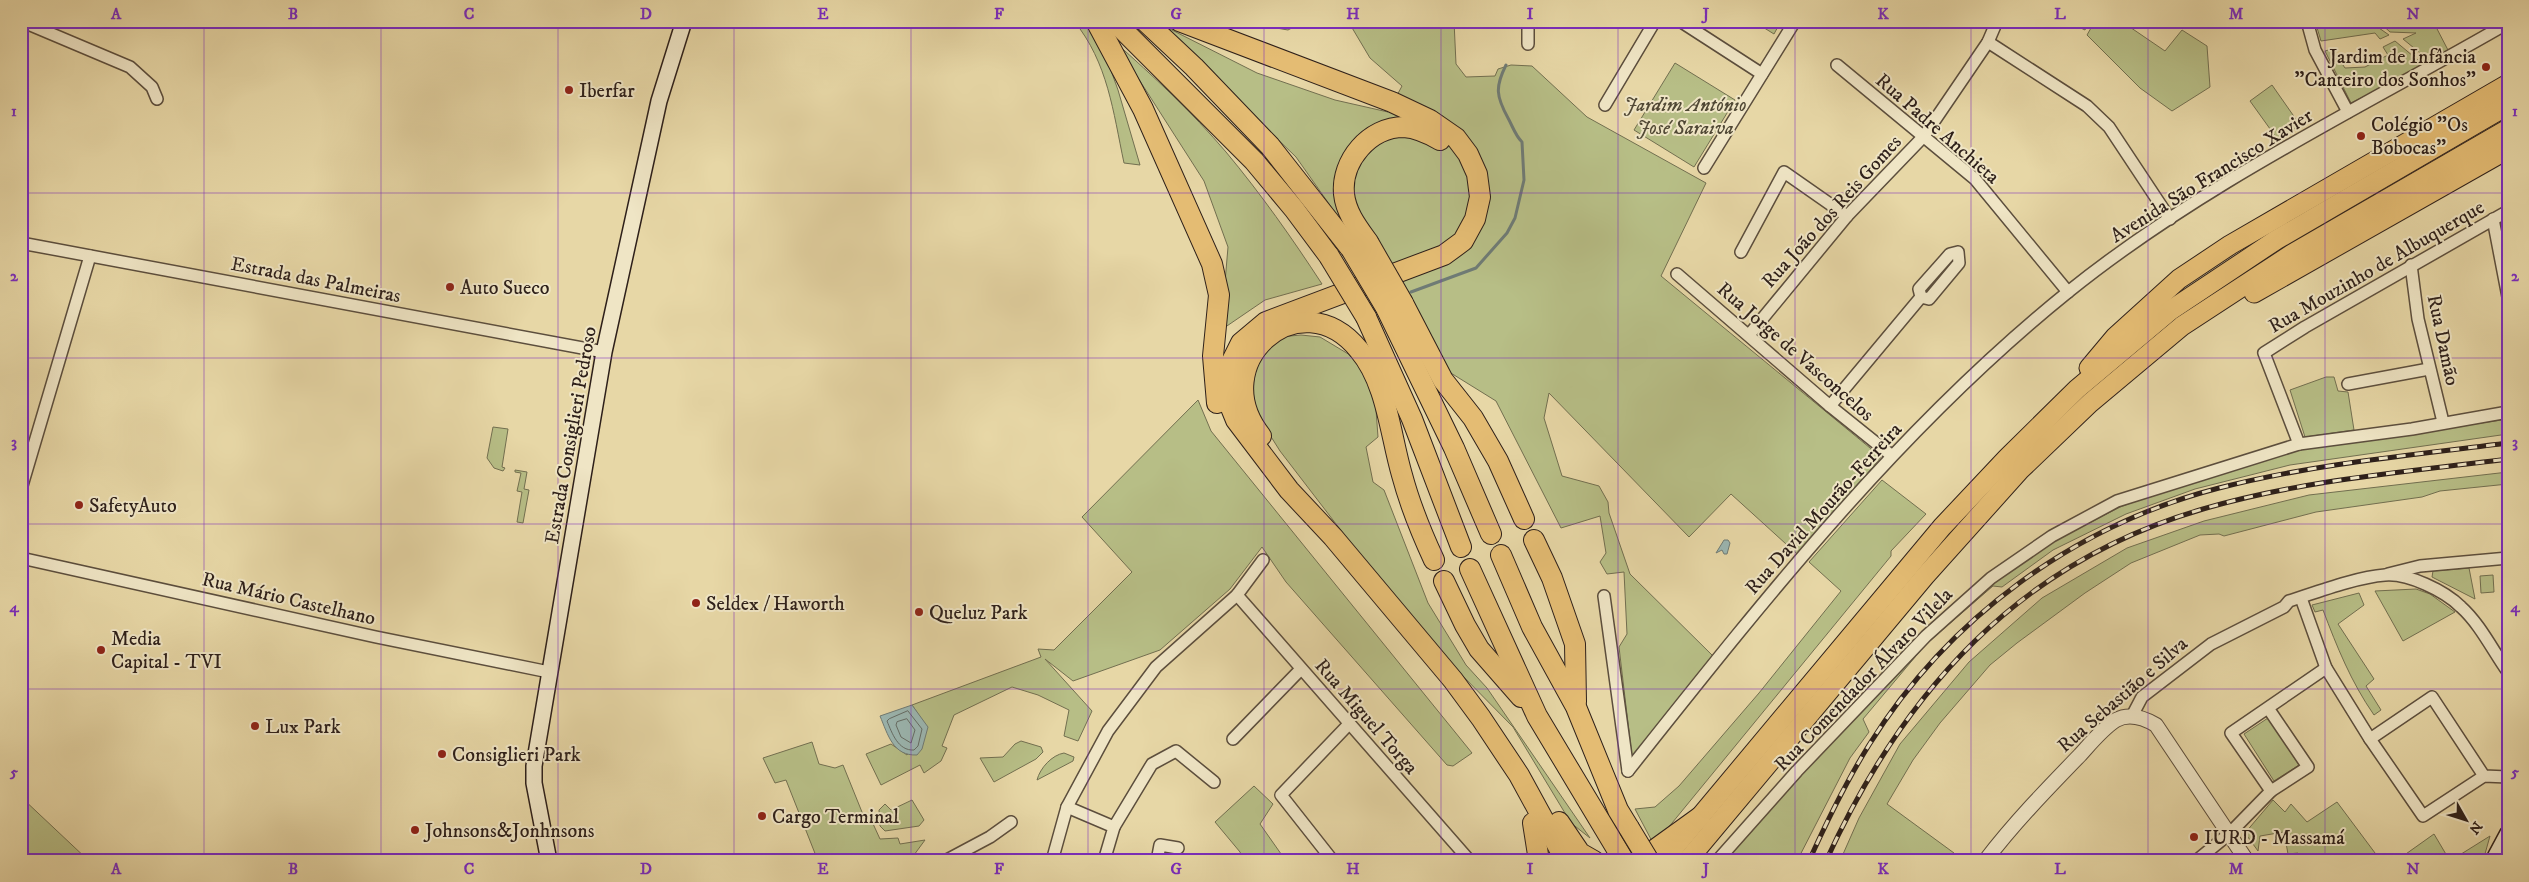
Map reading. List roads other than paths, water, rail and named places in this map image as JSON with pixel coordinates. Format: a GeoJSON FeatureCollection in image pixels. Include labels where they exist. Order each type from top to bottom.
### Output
{"type":"FeatureCollection","features":[{"type":"Feature","properties":{"kind":"highway"},"geometry":{"type":"LineString","coordinates":[[1096,21],[1143,109],[1212,264],[1220,295],[1213,356],[1214,378],[1220,417],[1239,446],[1473,726],[1510,781],[1556,861]]}},
{"type":"Feature","properties":{"kind":"highway"},"geometry":{"type":"LineString","coordinates":[[1114,21],[1254,161],[1294,209],[1328,256],[1366,317],[1412,419],[1461,547]]}},
{"type":"Feature","properties":{"kind":"highway"},"geometry":{"type":"LineString","coordinates":[[1145,21],[1194,67],[1270,146],[1359,246],[1443,380],[1473,418],[1498,461],[1524,519]]}},
{"type":"Feature","properties":{"kind":"highway"},"geometry":{"type":"LineString","coordinates":[[1179,21],[1354,87],[1430,120],[1456,138],[1468,154],[1477,174],[1480,197],[1475,219],[1463,241],[1436,258],[1266,322],[1241,343],[1230,364],[1227,398],[1236,420],[1289,490],[1333,537],[1453,680],[1486,714],[1520,756],[1569,839],[1580,853],[1594,861]]}},
{"type":"Feature","properties":{"kind":"highway"},"geometry":{"type":"LineString","coordinates":[[2041,424],[2115,337],[2179,280],[2230,245],[2508,84]]}},
{"type":"Feature","properties":{"kind":"highway"},"geometry":{"type":"LineString","coordinates":[[1663,861],[1942,528],[2077,389],[2171,310],[2276,240],[2508,105]]}},
{"type":"Feature","properties":{"kind":"highway"},"geometry":{"type":"LineString","coordinates":[[1214,378],[1233,337],[1246,323],[1263,313],[1406,261],[1437,247],[1454,234],[1464,216],[1469,197],[1465,173],[1457,157],[1441,140],[1423,130],[1403,127],[1381,132],[1360,146],[1347,170],[1344,194],[1359,246]]}},
{"type":"Feature","properties":{"kind":"highway"},"geometry":{"type":"LineString","coordinates":[[1687,861],[1926,576],[2020,470],[2090,403],[2182,326],[2292,254],[2508,129]]}},
{"type":"Feature","properties":{"kind":"highway"},"geometry":{"type":"LineString","coordinates":[[2182,326],[2243,299],[2508,149]]}},
{"type":"Feature","properties":{"kind":"highway"},"geometry":{"type":"LineString","coordinates":[[1395,305],[1491,534]]}},
{"type":"Feature","properties":{"kind":"highway"},"geometry":{"type":"LineString","coordinates":[[1333,537],[1297,482],[1256,430],[1244,402],[1243,373],[1255,348],[1280,328],[1311,321],[1337,330],[1359,349],[1374,374],[1414,516],[1434,560]]}},
{"type":"Feature","properties":{"kind":"highway"},"geometry":{"type":"LineString","coordinates":[[1534,540],[1552,578],[1575,644],[1576,707]]}},
{"type":"Feature","properties":{"kind":"highway"},"geometry":{"type":"LineString","coordinates":[[1501,555],[1532,627],[1576,707],[1618,810],[1649,861]]}},
{"type":"Feature","properties":{"kind":"highway"},"geometry":{"type":"LineString","coordinates":[[1470,569],[1537,716],[1624,861]]}},
{"type":"Feature","properties":{"kind":"highway"},"geometry":{"type":"LineString","coordinates":[[1444,581],[1465,626],[1480,649],[1537,716]]}},
{"type":"Feature","properties":{"kind":"highway"},"geometry":{"type":"LineString","coordinates":[[1453,680],[1519,775],[1566,861]]}},
{"type":"Feature","properties":{"kind":"highway"},"geometry":{"type":"LineString","coordinates":[[1639,861],[1700,817]]}},
{"type":"Feature","properties":{"kind":"highway"},"geometry":{"type":"LineString","coordinates":[[1533,823],[1540,861]]}},
{"type":"Feature","properties":{"kind":"main road","name":"Estrada Consiglieri Pedroso"},"geometry":{"type":"LineString","coordinates":[[549,861],[534,783],[534,766],[549,672],[604,352],[659,102],[684,21]]}},
{"type":"Feature","properties":{"kind":"main road"},"geometry":{"type":"LineString","coordinates":[[2493,861],[2508,832]]}},
{"type":"Feature","properties":{"kind":"street"},"geometry":{"type":"LineString","coordinates":[[21,21],[130,67],[152,87],[157,99]]}},
{"type":"Feature","properties":{"kind":"street"},"geometry":{"type":"LineString","coordinates":[[1528,21],[1528,44]]}},
{"type":"Feature","properties":{"kind":"street"},"geometry":{"type":"LineString","coordinates":[[1605,104],[1655,21]]}},
{"type":"Feature","properties":{"kind":"street"},"geometry":{"type":"LineString","coordinates":[[1680,21],[1762,74]]}},
{"type":"Feature","properties":{"kind":"street"},"geometry":{"type":"LineString","coordinates":[[1704,168],[1795,21]]}},
{"type":"Feature","properties":{"kind":"street"},"geometry":{"type":"LineString","coordinates":[[2307,21],[2315,50],[2348,112]]}},
{"type":"Feature","properties":{"kind":"street","name":"Rua João dos Reis Gomes"},"geometry":{"type":"LineString","coordinates":[[1749,335],[1847,216],[1924,136],[1988,42],[1997,22]]}},
{"type":"Feature","properties":{"kind":"street","name":"Avenida São Francisco Xavier"},"geometry":{"type":"LineString","coordinates":[[2068,292],[2170,219],[2251,167],[2508,23]]}},
{"type":"Feature","properties":{"kind":"street"},"geometry":{"type":"LineString","coordinates":[[1988,42],[2087,106],[2109,127],[2170,219]]}},
{"type":"Feature","properties":{"kind":"street","name":"Rua Padre Anchieta"},"geometry":{"type":"LineString","coordinates":[[1837,65],[1974,179],[2068,292]]}},
{"type":"Feature","properties":{"kind":"street"},"geometry":{"type":"LineString","coordinates":[[1741,252],[1784,172],[1847,216]]}},
{"type":"Feature","properties":{"kind":"street","name":"Rua Mouzinho de Albuquerque"},"geometry":{"type":"LineString","coordinates":[[2299,444],[2264,354],[2305,327],[2508,211]]}},
{"type":"Feature","properties":{"kind":"street"},"geometry":{"type":"LineString","coordinates":[[2493,219],[2508,297]]}},
{"type":"Feature","properties":{"kind":"street","name":"Estrada das Palmeiras"},"geometry":{"type":"LineString","coordinates":[[21,243],[604,352]]}},
{"type":"Feature","properties":{"kind":"street"},"geometry":{"type":"LineString","coordinates":[[21,489],[90,256]]}},
{"type":"Feature","properties":{"kind":"street","name":"Rua Damão"},"geometry":{"type":"LineString","coordinates":[[2411,265],[2418,319],[2443,422]]}},
{"type":"Feature","properties":{"kind":"street","name":"Rua Jorge de Vasconcelos"},"geometry":{"type":"LineString","coordinates":[[1677,274],[1830,406],[1891,455]]}},
{"type":"Feature","properties":{"kind":"street","name":"Rua David Mourão-Ferreira"},"geometry":{"type":"LineString","coordinates":[[1604,596],[1628,771],[1748,621],[1891,455],[1970,378],[2068,292]]}},
{"type":"Feature","properties":{"kind":"street"},"geometry":{"type":"LineString","coordinates":[[1830,406],[1921,297]]}},
{"type":"Feature","properties":{"kind":"street"},"geometry":{"type":"LineString","coordinates":[[2348,384],[2429,368]]}},
{"type":"Feature","properties":{"kind":"street","name":"Rua Comendador Álvaro Vilela"},"geometry":{"type":"LineString","coordinates":[[1717,861],[1926,636],[1990,578],[2052,536],[2118,501],[2299,444],[2412,429],[2508,412]]}},
{"type":"Feature","properties":{"kind":"street","name":"Rua Mário Castelhano"},"geometry":{"type":"LineString","coordinates":[[21,558],[376,637],[549,672]]}},
{"type":"Feature","properties":{"kind":"street"},"geometry":{"type":"LineString","coordinates":[[2386,574],[2420,566],[2508,558]]}},
{"type":"Feature","properties":{"kind":"street"},"geometry":{"type":"LineString","coordinates":[[1052,861],[1067,808],[1108,732],[1156,667],[1237,595],[1263,560]]}},
{"type":"Feature","properties":{"kind":"street","name":"Rua Sebastião e Silva"},"geometry":{"type":"LineString","coordinates":[[1985,861],[2023,814],[2093,742],[2116,720],[2132,716],[2142,697],[2211,644],[2301,598],[2386,574],[2418,582],[2448,595],[2463,608],[2508,672]]}},
{"type":"Feature","properties":{"kind":"street","name":"Rua Miguel Torga"},"geometry":{"type":"LineString","coordinates":[[1237,595],[1470,861]]}},
{"type":"Feature","properties":{"kind":"street"},"geometry":{"type":"LineString","coordinates":[[2301,598],[2326,668],[2370,739],[2423,816],[2484,776],[2508,776]]}},
{"type":"Feature","properties":{"kind":"street"},"geometry":{"type":"LineString","coordinates":[[2271,791],[2231,733],[2326,668]]}},
{"type":"Feature","properties":{"kind":"street"},"geometry":{"type":"LineString","coordinates":[[1234,739],[1301,669]]}},
{"type":"Feature","properties":{"kind":"street"},"geometry":{"type":"LineString","coordinates":[[2370,739],[2432,697],[2484,776]]}},
{"type":"Feature","properties":{"kind":"street"},"geometry":{"type":"LineString","coordinates":[[2196,861],[2229,834],[2271,791],[2308,767],[2268,708]]}},
{"type":"Feature","properties":{"kind":"street"},"geometry":{"type":"LineString","coordinates":[[2132,716],[2147,720],[2156,725],[2247,861]]}},
{"type":"Feature","properties":{"kind":"street"},"geometry":{"type":"LineString","coordinates":[[1333,861],[1281,795],[1349,724]]}},
{"type":"Feature","properties":{"kind":"street"},"geometry":{"type":"LineString","coordinates":[[1104,861],[1114,827],[1152,764],[1176,751],[1214,782]]}},
{"type":"Feature","properties":{"kind":"street"},"geometry":{"type":"LineString","coordinates":[[1067,808],[1114,827]]}},
{"type":"Feature","properties":{"kind":"street"},"geometry":{"type":"LineString","coordinates":[[945,861],[990,837],[1011,822]]}},
{"type":"Feature","properties":{"kind":"street"},"geometry":{"type":"LineString","coordinates":[[1157,861],[1160,846],[1178,848]]}},
{"type":"Feature","properties":{"kind":"water"},"geometry":{"type":"Polygon","coordinates":[[[1724,540],[1728,540],[1730,543],[1727,554],[1724,554],[1722,550],[1716,553],[1724,540]]]}},
{"type":"Feature","properties":{"kind":"water"},"geometry":{"type":"Polygon","coordinates":[[[912,705],[928,727],[922,749],[917,755],[902,752],[892,743],[880,716],[912,705]]]}},
{"type":"Feature","properties":{"kind":"waterway"},"geometry":{"type":"LineString","coordinates":[[1411,292],[1476,268],[1507,233],[1515,218],[1524,180],[1522,142],[1514,131],[1499,97],[1500,79],[1506,65]]}},
{"type":"Feature","properties":{"kind":"railway"},"geometry":{"type":"LineString","coordinates":[[1809,861],[1852,773],[1901,699],[1937,656],[1976,618],[2020,583],[2066,552],[2115,526],[2166,504],[2219,488],[2326,466],[2508,443]]}},
{"type":"Feature","properties":{"kind":"railway"},"geometry":{"type":"LineString","coordinates":[[1826,861],[1857,800],[1892,742],[1931,689],[1974,642],[2023,599],[2077,563],[2137,532],[2203,509],[2240,499],[2354,478],[2508,459]]}},
{"type":"Feature","properties":{"kind":"place","name":"Jardim de Infância \"Canteiro dos Sonhos\""},"geometry":{"type":"Point","coordinates":[2486,67]}},
{"type":"Feature","properties":{"kind":"place","name":"Iberfar"},"geometry":{"type":"Point","coordinates":[569,90]}},
{"type":"Feature","properties":{"kind":"place","name":"Colégio \"Os Bobocas\""},"geometry":{"type":"Point","coordinates":[2361,136]}},
{"type":"Feature","properties":{"kind":"place","name":"Auto Sueco"},"geometry":{"type":"Point","coordinates":[450,287]}},
{"type":"Feature","properties":{"kind":"place","name":"SafetyAuto"},"geometry":{"type":"Point","coordinates":[79,505]}},
{"type":"Feature","properties":{"kind":"place","name":"Seldex / Haworth"},"geometry":{"type":"Point","coordinates":[696,603]}},
{"type":"Feature","properties":{"kind":"place","name":"Queluz Park"},"geometry":{"type":"Point","coordinates":[919,612]}},
{"type":"Feature","properties":{"kind":"place","name":"Media Capital - TVI"},"geometry":{"type":"Point","coordinates":[101,650]}},
{"type":"Feature","properties":{"kind":"place","name":"Lux Park"},"geometry":{"type":"Point","coordinates":[255,726]}},
{"type":"Feature","properties":{"kind":"place","name":"Consiglieri Park"},"geometry":{"type":"Point","coordinates":[442,754]}},
{"type":"Feature","properties":{"kind":"place","name":"Cargo Terminal"},"geometry":{"type":"Point","coordinates":[762,816]}},
{"type":"Feature","properties":{"kind":"place","name":"Johnsons&Jonhnsons"},"geometry":{"type":"Point","coordinates":[415,830]}},
{"type":"Feature","properties":{"kind":"place","name":"IURD - Massamá"},"geometry":{"type":"Point","coordinates":[2194,837]}},
{"type":"Feature","properties":{"kind":"park label","name":"Jardim António José Saraiva"},"geometry":{"type":"Point","coordinates":[1685,116]}}]}
